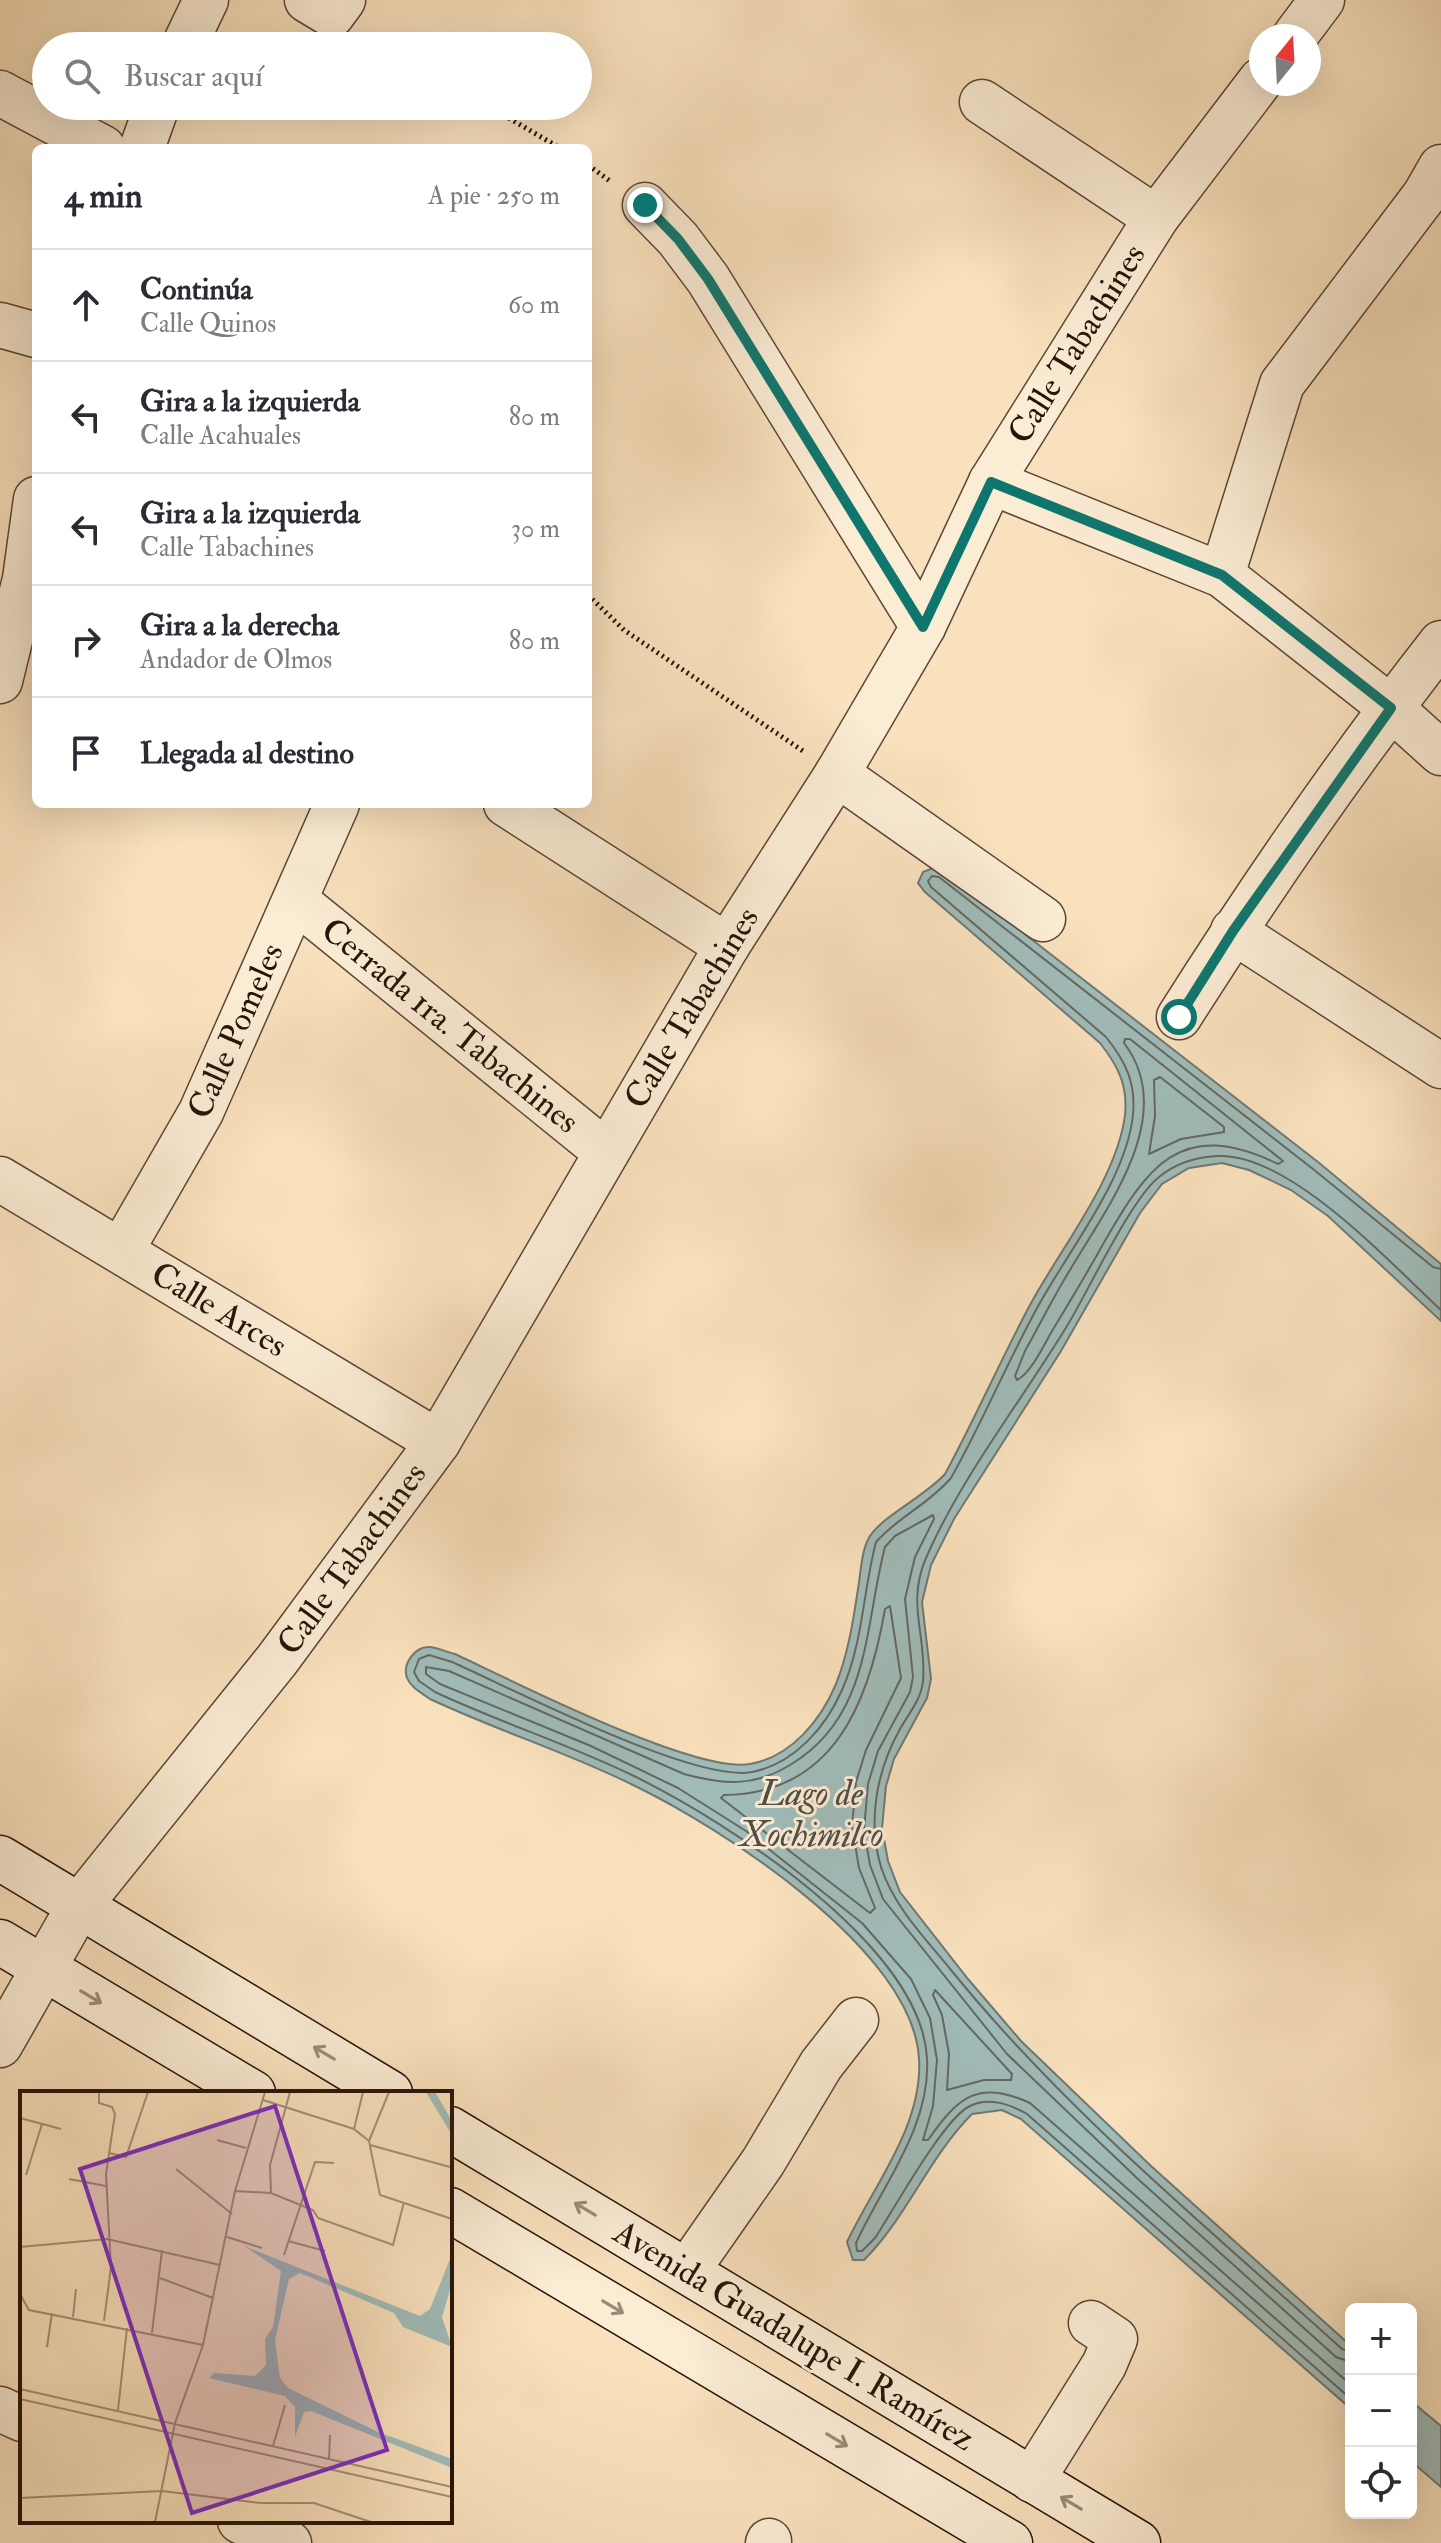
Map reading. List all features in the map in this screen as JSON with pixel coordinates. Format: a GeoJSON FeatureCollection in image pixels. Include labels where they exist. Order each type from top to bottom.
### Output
{"type":"FeatureCollection","features":[{"type":"Feature","properties":{"kind":"street"},"geometry":{"type":"LineString","coordinates":[[191,32],[206,0]]}},
{"type":"Feature","properties":{"kind":"street"},"geometry":{"type":"LineString","coordinates":[[1304,24],[1322,0]]}},
{"type":"Feature","properties":{"kind":"street"},"geometry":{"type":"LineString","coordinates":[[0,93],[32,110]]}},
{"type":"Feature","properties":{"kind":"street","name":"Calle Tabachines"},"geometry":{"type":"LineString","coordinates":[[0,2045],[79,1906],[277,1660],[438,1442],[727,946],[837,774],[923,627],[991,482],[1156,218],[1249,96]]}},
{"type":"Feature","properties":{"kind":"street"},"geometry":{"type":"LineString","coordinates":[[982,102],[1156,218]]}},
{"type":"Feature","properties":{"kind":"street"},"geometry":{"type":"LineString","coordinates":[[51,120],[96,144]]}},
{"type":"Feature","properties":{"kind":"street"},"geometry":{"type":"LineString","coordinates":[[143,144],[152,120]]}},
{"type":"Feature","properties":{"kind":"street"},"geometry":{"type":"LineString","coordinates":[[1222,575],[1282,384],[1425,195],[1441,167]]}},
{"type":"Feature","properties":{"kind":"street"},"geometry":{"type":"LineString","coordinates":[[645,205],[678,239],[708,279],[923,627]]}},
{"type":"Feature","properties":{"kind":"street"},"geometry":{"type":"LineString","coordinates":[[0,325],[32,334]]}},
{"type":"Feature","properties":{"kind":"street"},"geometry":{"type":"LineString","coordinates":[[991,482],[1222,575],[1391,708],[1441,753]]}},
{"type":"Feature","properties":{"kind":"street"},"geometry":{"type":"LineString","coordinates":[[0,681],[25,579],[26,515]]}},
{"type":"Feature","properties":{"kind":"street"},"geometry":{"type":"LineString","coordinates":[[1179,1017],[1233,931],[1391,708],[1441,643]]}},
{"type":"Feature","properties":{"kind":"street"},"geometry":{"type":"LineString","coordinates":[[837,774],[1043,919]]}},
{"type":"Feature","properties":{"kind":"street","name":"Calle Pomeles"},"geometry":{"type":"LineString","coordinates":[[121,1251],[201,1112],[335,808]]}},
{"type":"Feature","properties":{"kind":"street"},"geometry":{"type":"LineString","coordinates":[[512,808],[727,946]]}},
{"type":"Feature","properties":{"kind":"street","name":"Cerrada 1ra. Tabachines"},"geometry":{"type":"LineString","coordinates":[[295,900],[606,1152]]}},
{"type":"Feature","properties":{"kind":"street"},"geometry":{"type":"LineString","coordinates":[[1233,931],[1441,1066]]}},
{"type":"Feature","properties":{"kind":"street","name":"Calle Arces"},"geometry":{"type":"LineString","coordinates":[[0,1179],[438,1442]]}},
{"type":"Feature","properties":{"kind":"street"},"geometry":{"type":"LineString","coordinates":[[0,1858],[387,2091]]}},
{"type":"Feature","properties":{"kind":"street"},"geometry":{"type":"LineString","coordinates":[[0,1942],[250,2091]]}},
{"type":"Feature","properties":{"kind":"street"},"geometry":{"type":"LineString","coordinates":[[687,2271],[763,2162],[821,2065],[856,2020]]}},
{"type":"Feature","properties":{"kind":"street","name":"Avenida Guadalupe I. Ramírez"},"geometry":{"type":"LineString","coordinates":[[452,2130],[1138,2543]]}},
{"type":"Feature","properties":{"kind":"street","name":"Avenida Guadalupe I. Ramírez"},"geometry":{"type":"LineString","coordinates":[[452,2211],[1010,2543]]}},
{"type":"Feature","properties":{"kind":"street"},"geometry":{"type":"LineString","coordinates":[[1032,2480],[1104,2365],[1115,2339],[1091,2323]]}},
{"type":"Feature","properties":{"kind":"street"},"geometry":{"type":"LineString","coordinates":[[0,2409],[20,2418]]}},
{"type":"Feature","properties":{"kind":"path"},"geometry":{"type":"LineString","coordinates":[[512,120],[553,144]]}},
{"type":"Feature","properties":{"kind":"path"},"geometry":{"type":"LineString","coordinates":[[592,599],[624,630],[837,774]]}},
{"type":"Feature","properties":{"kind":"water","name":"Lago de Xochimilco"},"geometry":{"type":"Polygon","coordinates":[[[941,869],[1318,1162],[1441,1264],[1441,1321],[1328,1216],[1291,1190],[1249,1170],[1222,1163],[1189,1168],[1162,1184],[1140,1213],[1061,1351],[954,1519],[931,1565],[922,1602],[931,1679],[927,1698],[894,1759],[886,1786],[882,1828],[888,1861],[900,1892],[1021,2041],[1151,2166],[1345,2341],[1345,2404],[1021,2119],[1002,2110],[972,2114],[943,2149],[879,2243],[864,2260],[853,2260],[847,2242],[895,2154],[913,2107],[918,2083],[919,2059],[909,2018],[885,1977],[849,1936],[807,1897],[713,1830],[606,1772],[430,1699],[407,1678],[406,1667],[415,1653],[424,1647],[436,1648],[648,1741],[724,1763],[750,1764],[779,1754],[803,1735],[822,1711],[836,1684],[847,1649],[863,1555],[870,1536],[945,1474],[1030,1305],[1099,1188],[1120,1139],[1125,1115],[1125,1094],[1120,1076],[1100,1043],[925,892],[918,883],[923,872],[941,869]]]}},
{"type":"Feature","properties":{"kind":"water"},"geometry":{"type":"Polygon","coordinates":[[[1417,2406],[1441,2426],[1441,2487],[1417,2466],[1417,2406]]]}},
{"type":"Feature","properties":{"kind":"route"},"geometry":{"type":"LineString","coordinates":[[645,205],[678,239],[708,279],[923,627],[991,482],[1222,575],[1391,708],[1233,931],[1179,1017]]}}]}
